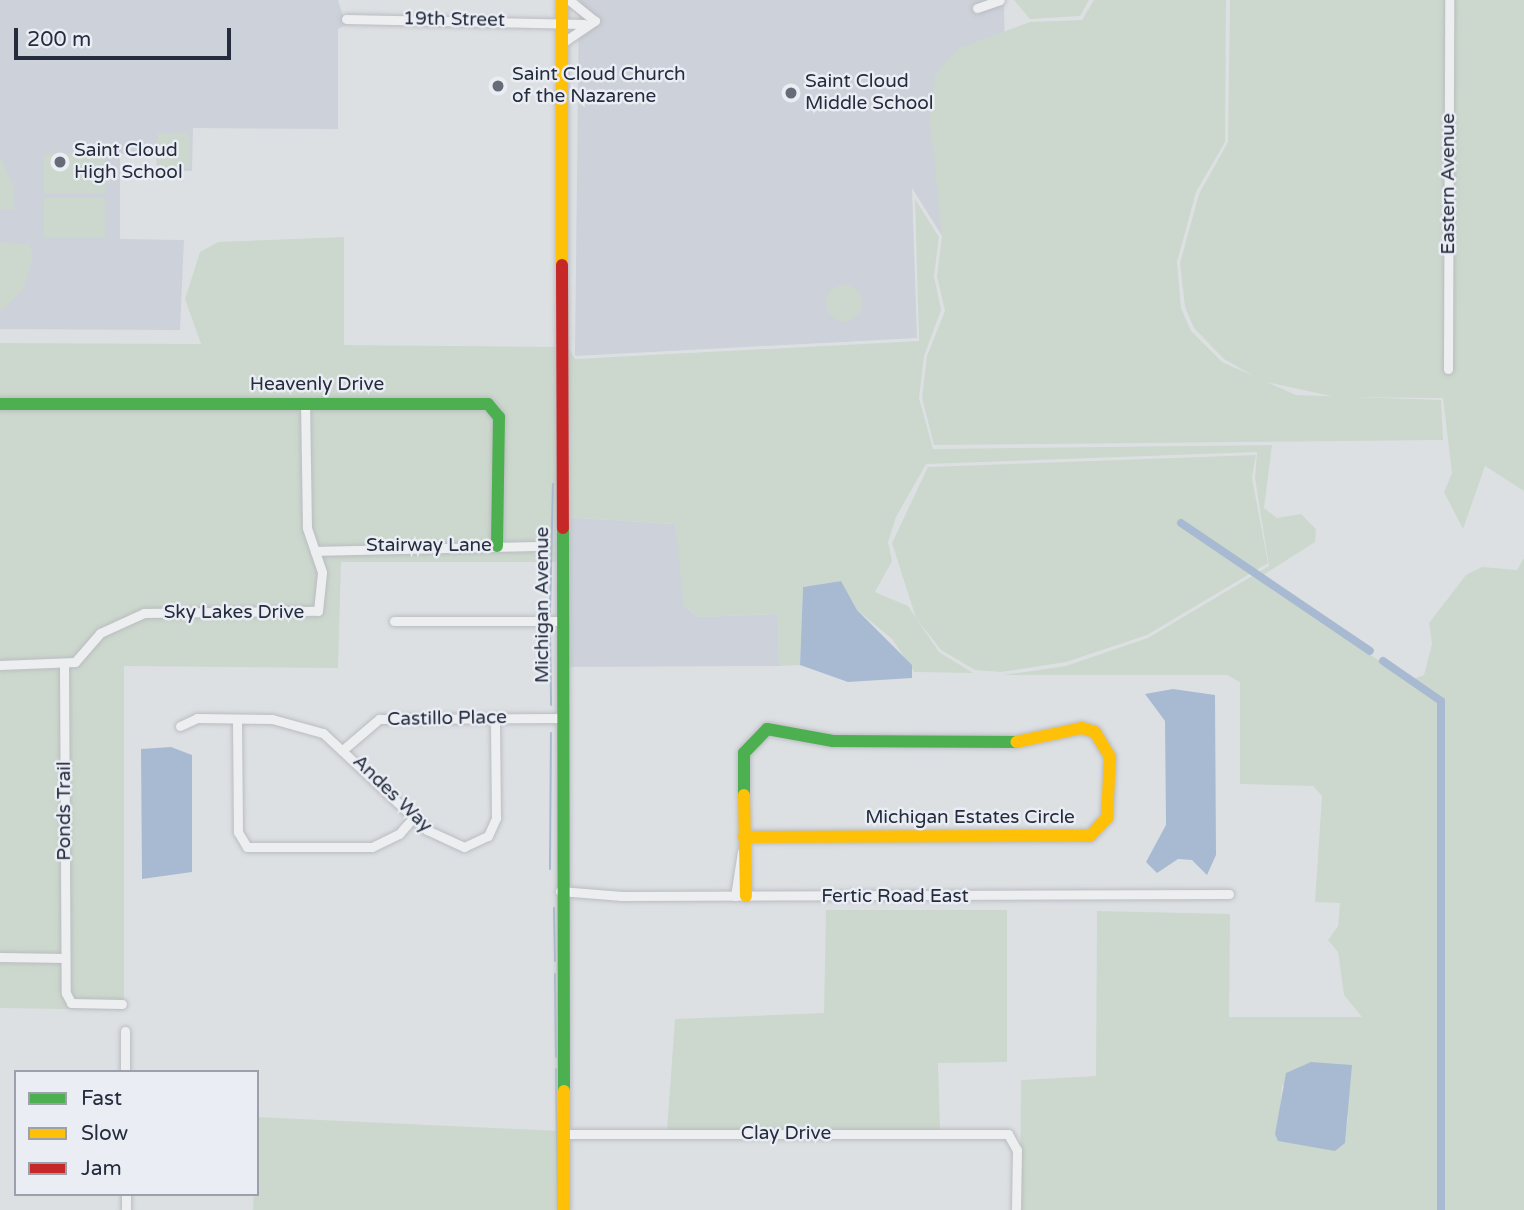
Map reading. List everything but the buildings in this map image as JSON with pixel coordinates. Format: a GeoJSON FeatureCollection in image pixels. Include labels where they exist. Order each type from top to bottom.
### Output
{"type":"FeatureCollection","features":[{"type":"Feature","properties":{"kind":"street","name":"Michigan Avenue"},"geometry":{"type":"LineString","coordinates":[[562,0],[561,891],[564,1210]]}},
{"type":"Feature","properties":{"kind":"street"},"geometry":{"type":"LineString","coordinates":[[562,43],[584,24],[595,21],[569,0]]}},
{"type":"Feature","properties":{"kind":"street"},"geometry":{"type":"LineString","coordinates":[[977,8],[1000,0]]}},
{"type":"Feature","properties":{"kind":"street","name":"Eastern Avenue"},"geometry":{"type":"LineString","coordinates":[[1448,369],[1449,0]]}},
{"type":"Feature","properties":{"kind":"street","name":"19th Street"},"geometry":{"type":"LineString","coordinates":[[346,19],[584,24]]}},
{"type":"Feature","properties":{"kind":"street","name":"Heavenly Drive"},"geometry":{"type":"LineString","coordinates":[[0,404],[305,404],[496,409],[497,546]]}},
{"type":"Feature","properties":{"kind":"street","name":"Sky Lakes Drive"},"geometry":{"type":"LineString","coordinates":[[64,665],[130,616],[318,611],[322,572],[305,502],[305,404]]}},
{"type":"Feature","properties":{"kind":"street","name":"Stairway Lane"},"geometry":{"type":"LineString","coordinates":[[315,551],[544,546]]}},
{"type":"Feature","properties":{"kind":"street"},"geometry":{"type":"LineString","coordinates":[[394,621],[562,621]]}},
{"type":"Feature","properties":{"kind":"street"},"geometry":{"type":"LineString","coordinates":[[0,666],[64,665]]}},
{"type":"Feature","properties":{"kind":"street","name":"Ponds Trail"},"geometry":{"type":"LineString","coordinates":[[64,665],[65,958],[71,1003],[122,1004]]}},
{"type":"Feature","properties":{"kind":"street","name":"Andes Way"},"geometry":{"type":"LineString","coordinates":[[180,726],[197,718],[298,722],[345,748],[414,817],[452,845],[470,846],[488,836],[496,818],[495,718]]}},
{"type":"Feature","properties":{"kind":"street","name":"Castillo Place"},"geometry":{"type":"LineString","coordinates":[[345,748],[379,719],[561,718]]}},
{"type":"Feature","properties":{"kind":"street"},"geometry":{"type":"LineString","coordinates":[[237,719],[238,832],[247,846],[372,846],[399,834],[414,817]]}},
{"type":"Feature","properties":{"kind":"street","name":"Michigan Estates Circle"},"geometry":{"type":"LineString","coordinates":[[740,896],[744,842],[744,753],[749,741],[767,729],[833,741],[1022,742],[1082,728],[1096,732],[1110,757],[1107,818],[1090,836],[744,842]]}},
{"type":"Feature","properties":{"kind":"street","name":"Fertic Road East"},"geometry":{"type":"LineString","coordinates":[[561,891],[740,896],[1229,894]]}},
{"type":"Feature","properties":{"kind":"street"},"geometry":{"type":"LineString","coordinates":[[0,957],[65,958]]}},
{"type":"Feature","properties":{"kind":"street"},"geometry":{"type":"LineString","coordinates":[[125,1031],[125,1070]]}},
{"type":"Feature","properties":{"kind":"street","name":"Clay Drive"},"geometry":{"type":"LineString","coordinates":[[564,1134],[1007,1134],[1017,1150],[1016,1210]]}},
{"type":"Feature","properties":{"kind":"shaded area","name":"Saint Cloud High School"},"geometry":{"type":"Polygon","coordinates":[[[0,0],[338,0],[346,25],[338,29],[338,129],[193,128],[192,171],[157,171],[156,153],[120,154],[120,239],[184,240],[180,330],[0,329],[0,0]]]}},
{"type":"Feature","properties":{"kind":"shaded area","name":"Saint Cloud Middle School"},"geometry":{"type":"Polygon","coordinates":[[[579,0],[1004,0],[1009,343],[912,188],[917,338],[575,356],[579,0]]]}},
{"type":"Feature","properties":{"kind":"shaded area"},"geometry":{"type":"Polygon","coordinates":[[[1014,0],[1089,0],[1080,16],[1030,19],[1014,0]]]}},
{"type":"Feature","properties":{"kind":"shaded area"},"geometry":{"type":"Polygon","coordinates":[[[1094,0],[1226,0],[1225,142],[1196,192],[1177,262],[1181,308],[1191,331],[1222,362],[1296,395],[1441,400],[1443,440],[934,445],[922,398],[927,356],[945,311],[937,276],[942,236],[930,120],[935,75],[959,48],[1030,22],[1082,20],[1094,0]]]}},
{"type":"Feature","properties":{"kind":"shaded area"},"geometry":{"type":"Polygon","coordinates":[[[1230,0],[1524,0],[1524,491],[1485,466],[1463,529],[1444,492],[1452,473],[1443,398],[1335,397],[1262,381],[1224,359],[1194,328],[1185,307],[1180,263],[1199,194],[1228,142],[1230,0]]]}},
{"type":"Feature","properties":{"kind":"shaded area"},"geometry":{"type":"Polygon","coordinates":[[[158,133],[189,133],[190,168],[158,168],[158,133]]]}},
{"type":"Feature","properties":{"kind":"shaded area"},"geometry":{"type":"Polygon","coordinates":[[[44,154],[105,154],[105,193],[44,193],[44,154]]]}},
{"type":"Feature","properties":{"kind":"shaded area"},"geometry":{"type":"Polygon","coordinates":[[[0,157],[13,185],[14,210],[0,210],[0,157]]]}},
{"type":"Feature","properties":{"kind":"shaded area"},"geometry":{"type":"Polygon","coordinates":[[[44,198],[105,198],[105,237],[44,237],[44,198]]]}},
{"type":"Feature","properties":{"kind":"shaded area"},"geometry":{"type":"Polygon","coordinates":[[[915,199],[939,237],[934,276],[941,310],[924,356],[919,398],[933,449],[1272,445],[1264,508],[1277,518],[1301,514],[1316,529],[1315,542],[1260,577],[1408,681],[1424,675],[1432,644],[1429,623],[1466,575],[1482,567],[1517,570],[1524,558],[1524,1210],[1020,1210],[1021,1080],[1096,1076],[1097,911],[1230,914],[1229,1017],[1362,1017],[1344,995],[1338,952],[1328,940],[1338,926],[1340,903],[1315,902],[1322,796],[1313,786],[1240,784],[1240,682],[1227,675],[1003,675],[1066,666],[1148,638],[1269,566],[1255,478],[1257,452],[926,464],[896,517],[888,542],[892,561],[875,592],[908,606],[939,652],[973,673],[914,672],[892,639],[857,610],[841,581],[803,587],[800,665],[779,666],[778,614],[698,617],[684,605],[675,524],[566,517],[568,347],[575,359],[919,341],[915,199]],[[1282,1085],[1278,1141],[1345,1143],[1348,1115],[1282,1085]]]}},
{"type":"Feature","properties":{"kind":"shaded area"},"geometry":{"type":"Polygon","coordinates":[[[344,237],[344,345],[559,347],[559,562],[341,562],[338,668],[124,666],[124,1010],[0,1008],[0,343],[201,344],[185,299],[200,252],[218,242],[344,237]]]}},
{"type":"Feature","properties":{"kind":"shaded area"},"geometry":{"type":"Polygon","coordinates":[[[0,243],[29,244],[33,257],[23,290],[0,311],[0,243]]]}},
{"type":"Feature","properties":{"kind":"shaded area"},"geometry":{"type":"Polygon","coordinates":[[[844,285],[856,291],[862,303],[856,315],[844,321],[832,315],[826,303],[832,291],[844,285]]]}},
{"type":"Feature","properties":{"kind":"shaded area"},"geometry":{"type":"Polygon","coordinates":[[[1256,455],[1252,478],[1268,563],[1147,635],[1066,662],[1001,672],[975,670],[941,650],[916,618],[892,543],[928,467],[1256,455]]]}},
{"type":"Feature","properties":{"kind":"shaded area"},"geometry":{"type":"Polygon","coordinates":[[[566,517],[675,524],[687,608],[698,617],[778,614],[779,666],[566,667],[566,517]]]}},
{"type":"Feature","properties":{"kind":"shaded area"},"geometry":{"type":"Polygon","coordinates":[[[826,910],[1007,910],[1007,1062],[938,1063],[940,1130],[667,1130],[675,1019],[824,1013],[826,910]]]}},
{"type":"Feature","properties":{"kind":"shaded area"},"geometry":{"type":"Polygon","coordinates":[[[259,1117],[560,1131],[561,1210],[253,1210],[254,1196],[259,1196],[259,1117]]]}},
{"type":"Feature","properties":{"kind":"water"},"geometry":{"type":"Polygon","coordinates":[[[841,581],[857,610],[912,665],[912,678],[848,682],[800,665],[803,587],[841,581]]]}},
{"type":"Feature","properties":{"kind":"water"},"geometry":{"type":"Polygon","coordinates":[[[1173,689],[1215,695],[1216,855],[1207,875],[1192,860],[1178,859],[1157,873],[1146,862],[1166,825],[1165,721],[1145,694],[1173,689]]]}},
{"type":"Feature","properties":{"kind":"water"},"geometry":{"type":"Polygon","coordinates":[[[171,747],[192,755],[192,872],[142,879],[141,749],[171,747]]]}},
{"type":"Feature","properties":{"kind":"water"},"geometry":{"type":"Polygon","coordinates":[[[1311,1062],[1352,1065],[1345,1143],[1335,1151],[1278,1141],[1275,1134],[1286,1073],[1311,1062]]]}},
{"type":"Feature","properties":{"kind":"waterway"},"geometry":{"type":"LineString","coordinates":[[550,613],[553,484]]}},
{"type":"Feature","properties":{"kind":"waterway"},"geometry":{"type":"LineString","coordinates":[[1181,523],[1370,651]]}},
{"type":"Feature","properties":{"kind":"waterway"},"geometry":{"type":"LineString","coordinates":[[550,629],[551,705]]}},
{"type":"Feature","properties":{"kind":"waterway"},"geometry":{"type":"LineString","coordinates":[[1383,661],[1441,701],[1441,1210]]}},
{"type":"Feature","properties":{"kind":"waterway"},"geometry":{"type":"LineString","coordinates":[[550,869],[551,733]]}},
{"type":"Feature","properties":{"kind":"waterway"},"geometry":{"type":"LineString","coordinates":[[554,908],[555,961]]}},
{"type":"Feature","properties":{"kind":"waterway"},"geometry":{"type":"LineString","coordinates":[[555,974],[556,1057]]}},
{"type":"Feature","properties":{"kind":"waterway"},"geometry":{"type":"LineString","coordinates":[[556,1069],[558,1210]]}},
{"type":"Feature","properties":{"kind":"traffic: fast"},"geometry":{"type":"LineString","coordinates":[[0,404],[488,404],[499,417],[497,546]]}},
{"type":"Feature","properties":{"kind":"traffic: fast"},"geometry":{"type":"LineString","coordinates":[[563,528],[564,1091]]}},
{"type":"Feature","properties":{"kind":"traffic: fast"},"geometry":{"type":"LineString","coordinates":[[744,795],[744,753],[767,729],[833,741],[1016,742]]}},
{"type":"Feature","properties":{"kind":"traffic: slow"},"geometry":{"type":"LineString","coordinates":[[562,0],[562,265]]}},
{"type":"Feature","properties":{"kind":"traffic: slow"},"geometry":{"type":"LineString","coordinates":[[744,837],[1090,836],[1107,818],[1110,757],[1095,732],[1082,728],[1016,742]]}},
{"type":"Feature","properties":{"kind":"traffic: slow"},"geometry":{"type":"LineString","coordinates":[[744,795],[746,896]]}},
{"type":"Feature","properties":{"kind":"traffic: slow"},"geometry":{"type":"LineString","coordinates":[[564,1091],[564,1210]]}},
{"type":"Feature","properties":{"kind":"traffic: jam"},"geometry":{"type":"LineString","coordinates":[[562,265],[563,528]]}},
{"type":"Feature","properties":{"kind":"place","name":"Saint Cloud Church of the Nazarene"},"geometry":{"type":"Point","coordinates":[498,86]}},
{"type":"Feature","properties":{"kind":"place","name":"Saint Cloud Middle School"},"geometry":{"type":"Point","coordinates":[791,93]}},
{"type":"Feature","properties":{"kind":"place","name":"Saint Cloud High School"},"geometry":{"type":"Point","coordinates":[60,162]}}]}
